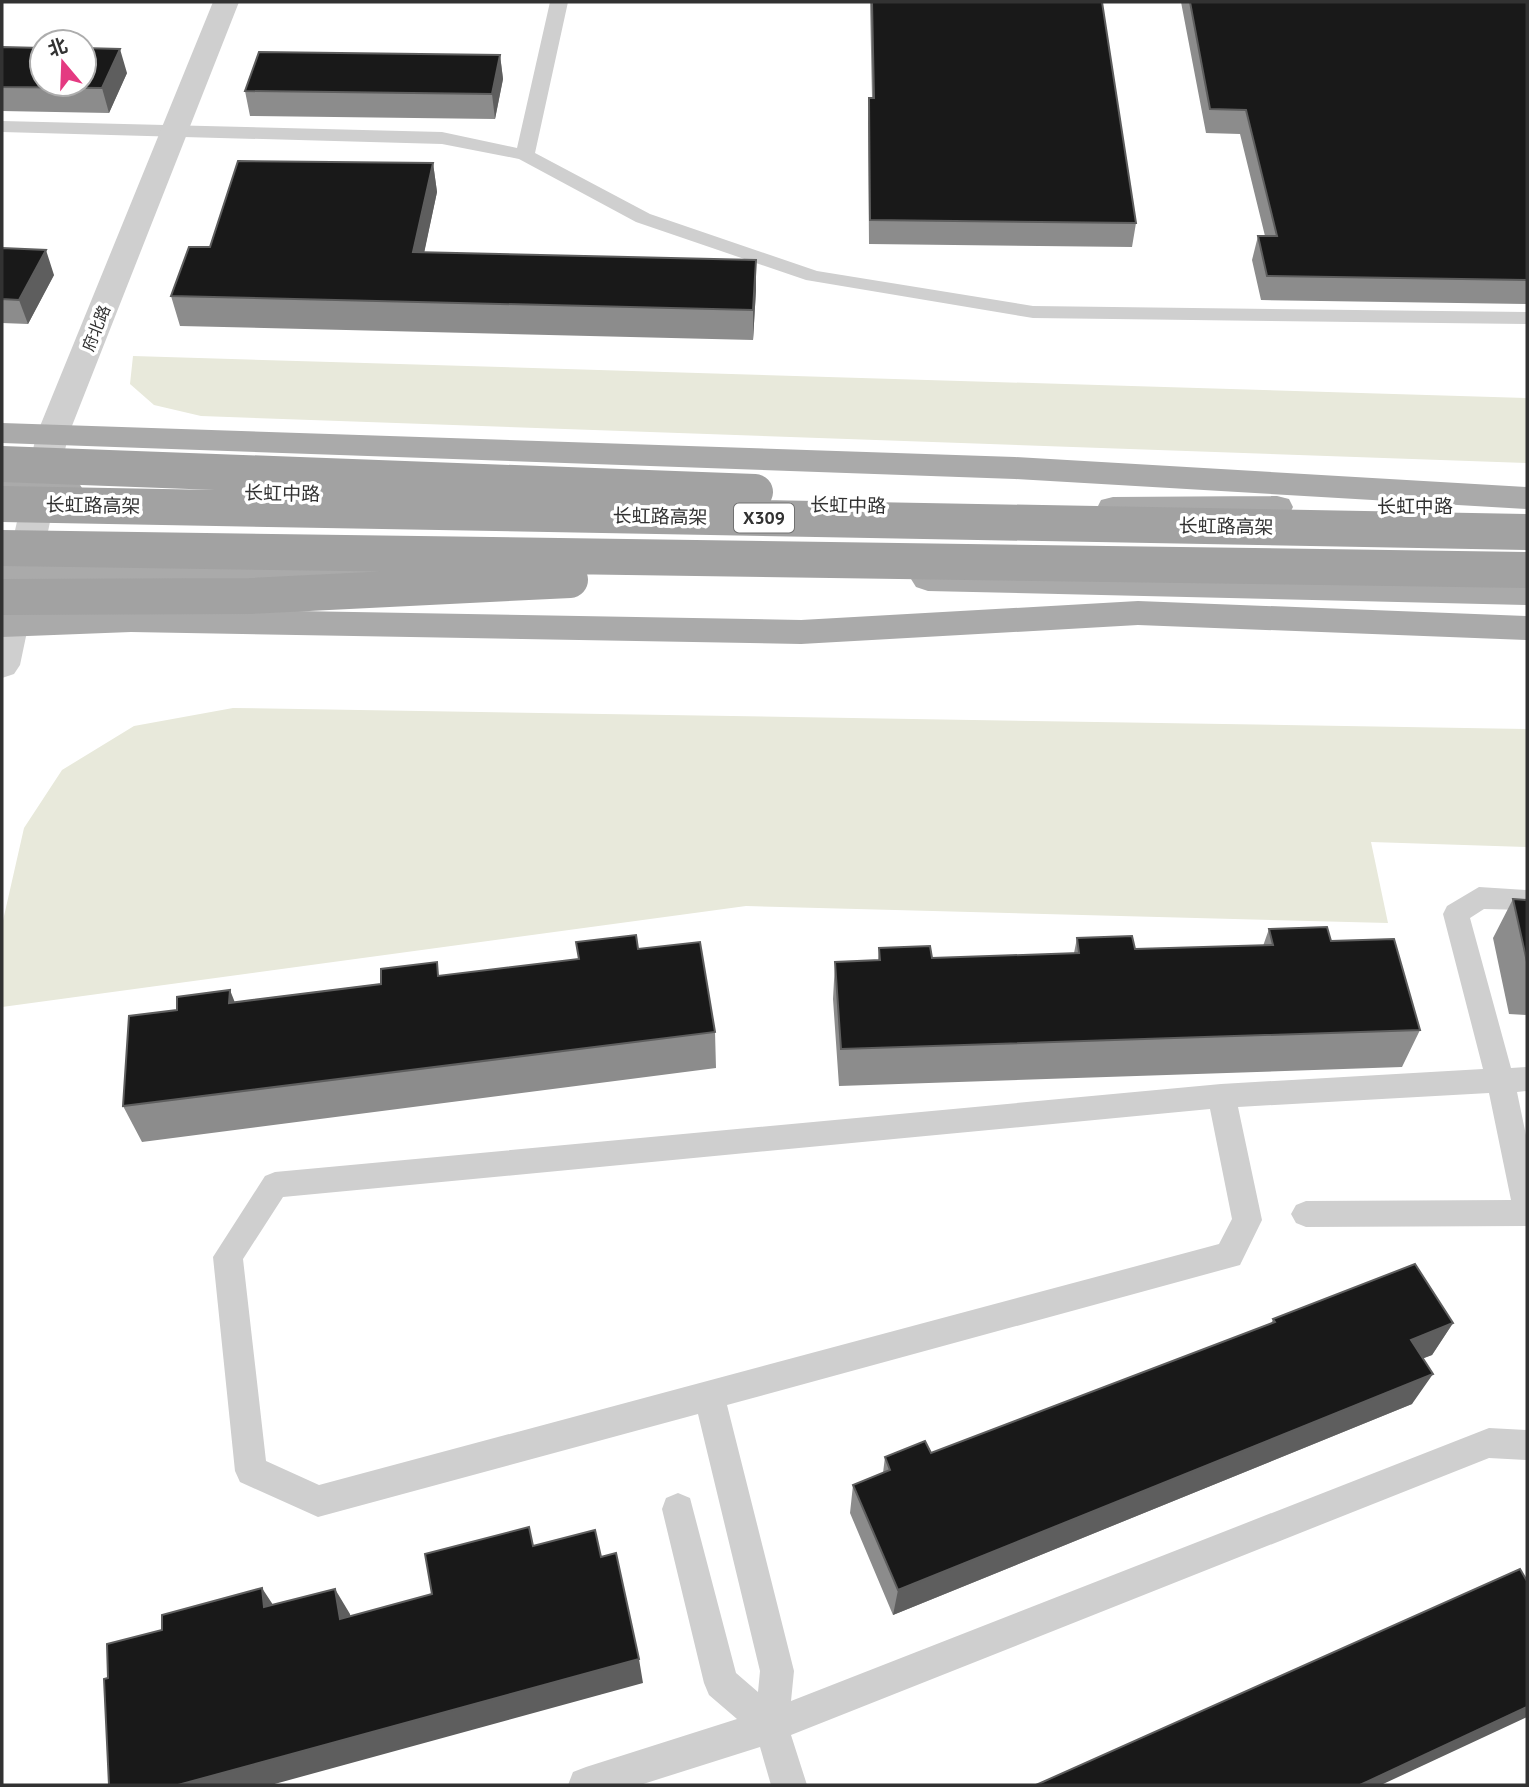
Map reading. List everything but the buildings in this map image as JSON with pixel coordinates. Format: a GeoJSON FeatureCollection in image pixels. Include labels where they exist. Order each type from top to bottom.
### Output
{"type":"FeatureCollection","features":[{"type":"Feature","properties":{"kind":"highway"},"geometry":{"type":"LineString","coordinates":[[2,464],[744,491],[1432,530]]}},
{"type":"Feature","properties":{"kind":"highway","name":"长虹路高架"},"geometry":{"type":"LineString","coordinates":[[2,504],[1527,532]]}},
{"type":"Feature","properties":{"kind":"highway"},"geometry":{"type":"LineString","coordinates":[[5,616],[250,596],[916,562]]}},
{"type":"Feature","properties":{"kind":"highway","name":"长虹路高架"},"geometry":{"type":"LineString","coordinates":[[9,563],[916,562],[1527,570]]}},
{"type":"Feature","properties":{"kind":"main road"},"geometry":{"type":"LineString","coordinates":[[2,433],[1015,468],[1527,498]]}},
{"type":"Feature","properties":{"kind":"main road","name":"长虹中路"},"geometry":{"type":"LineString","coordinates":[[2,486],[1013,509],[1527,505]]}},
{"type":"Feature","properties":{"kind":"main road"},"geometry":{"type":"LineString","coordinates":[[9,563],[799,576],[1527,593]]}},
{"type":"Feature","properties":{"kind":"main road"},"geometry":{"type":"LineString","coordinates":[[5,616],[801,632],[1138,613],[1527,628]]}},
{"type":"Feature","properties":{"kind":"street","name":"府北路"},"geometry":{"type":"LineString","coordinates":[[2,665],[9,563],[42,487],[52,436],[226,2]]}},
{"type":"Feature","properties":{"kind":"lane"},"geometry":{"type":"LineString","coordinates":[[525,155],[559,2]]}},
{"type":"Feature","properties":{"kind":"lane"},"geometry":{"type":"LineString","coordinates":[[2,127],[442,138],[525,155],[643,218],[813,276],[1033,312],[1527,318]]}},
{"type":"Feature","properties":{"kind":"lane"},"geometry":{"type":"LineString","coordinates":[[1527,900],[1479,898],[1456,914],[1514,1079],[1527,1205]]}},
{"type":"Feature","properties":{"kind":"lane"},"geometry":{"type":"LineString","coordinates":[[1221,1096],[1247,1220],[1229,1255],[318,1501],[251,1471],[228,1256],[275,1185],[1221,1096],[1514,1079]]}},
{"type":"Feature","properties":{"kind":"lane"},"geometry":{"type":"LineString","coordinates":[[1306,1214],[1527,1213]]}},
{"type":"Feature","properties":{"kind":"lane"},"geometry":{"type":"LineString","coordinates":[[709,1395],[777,1671],[771,1726],[789,1785]]}},
{"type":"Feature","properties":{"kind":"lane"},"geometry":{"type":"LineString","coordinates":[[586,1785],[771,1726],[1489,1443],[1527,1444]]}},
{"type":"Feature","properties":{"kind":"lane"},"geometry":{"type":"LineString","coordinates":[[678,1508],[721,1683],[771,1726]]}},
{"type":"Feature","properties":{"kind":"shaded area"},"geometry":{"type":"Polygon","coordinates":[[[133,356],[1527,398],[1527,463],[201,416],[154,405],[130,384],[133,356]]]}},
{"type":"Feature","properties":{"kind":"shaded area"},"geometry":{"type":"Polygon","coordinates":[[[233,708],[1527,729],[1527,847],[1371,842],[1388,923],[746,906],[2,1007],[2,925],[24,828],[62,770],[134,726],[233,708]]]}}]}
